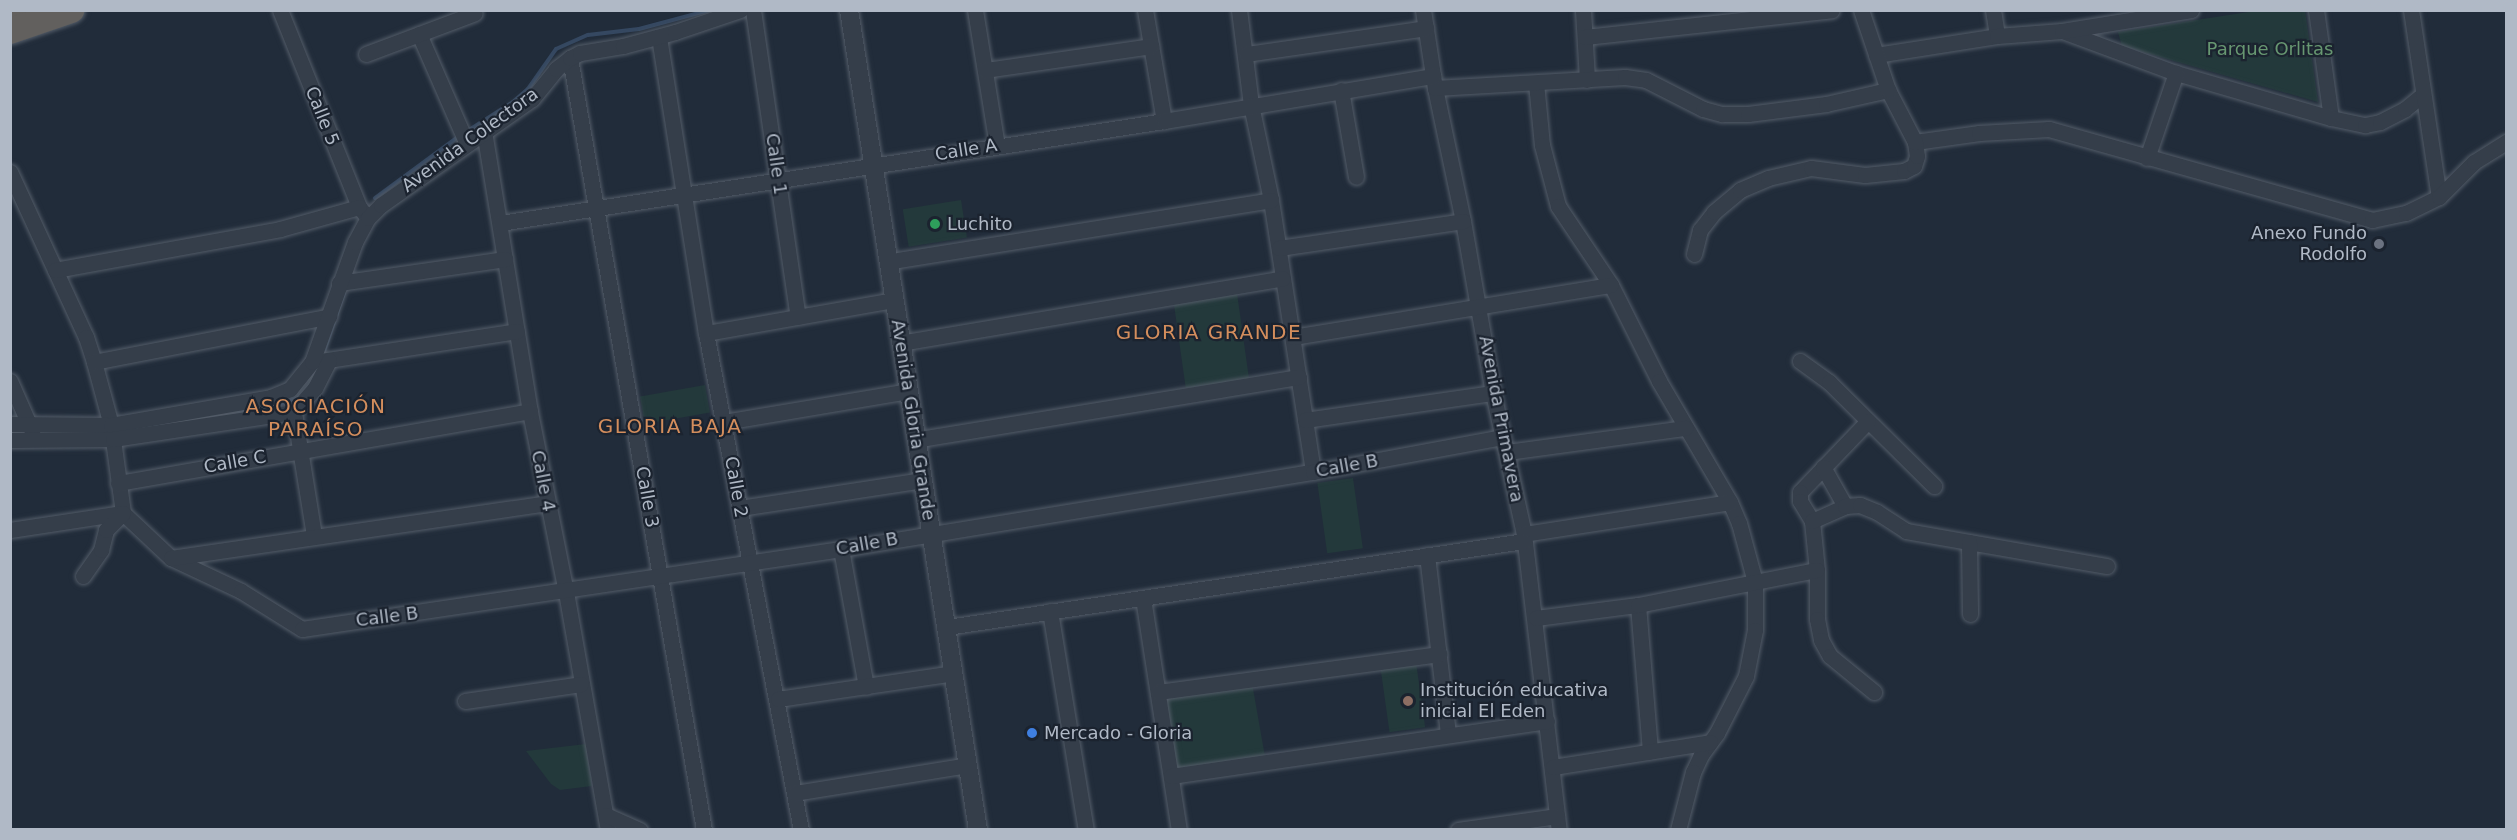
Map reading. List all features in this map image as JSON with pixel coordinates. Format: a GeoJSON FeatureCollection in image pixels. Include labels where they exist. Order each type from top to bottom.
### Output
{"type":"FeatureCollection","features":[{"type":"Feature","properties":{"kind":"highway"},"geometry":{"type":"LineString","coordinates":[[10,31],[72,10]]}},
{"type":"Feature","properties":{"kind":"street","name":"Calle 5"},"geometry":{"type":"LineString","coordinates":[[280,10],[363,213]]}},
{"type":"Feature","properties":{"kind":"street","name":"Avenida Colectora"},"geometry":{"type":"LineString","coordinates":[[363,213],[381,205],[532,99],[556,69],[570,58],[580,53],[659,37],[740,10]]}},
{"type":"Feature","properties":{"kind":"street","name":"Calle 1"},"geometry":{"type":"LineString","coordinates":[[753,10],[798,317]]}},
{"type":"Feature","properties":{"kind":"street","name":"Avenida Gloria Grande"},"geometry":{"type":"LineString","coordinates":[[849,10],[898,260],[909,391],[923,480],[936,533]]}},
{"type":"Feature","properties":{"kind":"street","name":"Avenida Gloria Grande"},"geometry":{"type":"LineString","coordinates":[[860,10],[894,300],[926,438],[936,533],[987,830]]}},
{"type":"Feature","properties":{"kind":"street"},"geometry":{"type":"LineString","coordinates":[[975,10],[997,146]]}},
{"type":"Feature","properties":{"kind":"street"},"geometry":{"type":"LineString","coordinates":[[1145,10],[1164,121]]}},
{"type":"Feature","properties":{"kind":"street"},"geometry":{"type":"LineString","coordinates":[[1239,10],[1251,105],[1271,200],[1313,472]]}},
{"type":"Feature","properties":{"kind":"street","name":"Avenida Primavera"},"geometry":{"type":"LineString","coordinates":[[1424,10],[1434,82],[1463,220],[1493,393],[1524,538],[1536,618],[1558,823]]}},
{"type":"Feature","properties":{"kind":"street"},"geometry":{"type":"LineString","coordinates":[[1583,10],[1587,80]]}},
{"type":"Feature","properties":{"kind":"street"},"geometry":{"type":"LineString","coordinates":[[1585,36],[1832,10]]}},
{"type":"Feature","properties":{"kind":"street"},"geometry":{"type":"LineString","coordinates":[[1694,254],[1700,230],[1714,212],[1740,190],[1768,178],[1811,168],[1865,175],[1904,171],[1914,166],[1917,156],[1915,142],[1888,90],[1861,10]]}},
{"type":"Feature","properties":{"kind":"street"},"geometry":{"type":"LineString","coordinates":[[1993,10],[1997,36]]}},
{"type":"Feature","properties":{"kind":"street"},"geometry":{"type":"LineString","coordinates":[[1876,55],[1997,36],[2062,31],[2191,10]]}},
{"type":"Feature","properties":{"kind":"street"},"geometry":{"type":"LineString","coordinates":[[2316,10],[2331,118]]}},
{"type":"Feature","properties":{"kind":"street"},"geometry":{"type":"LineString","coordinates":[[2411,10],[2439,197]]}},
{"type":"Feature","properties":{"kind":"street"},"geometry":{"type":"LineString","coordinates":[[366,54],[475,13]]}},
{"type":"Feature","properties":{"kind":"street"},"geometry":{"type":"LineString","coordinates":[[1246,54],[1426,28]]}},
{"type":"Feature","properties":{"kind":"street"},"geometry":{"type":"LineString","coordinates":[[2062,31],[2176,73],[2331,118],[2365,125],[2380,122],[2405,109],[2422,95]]}},
{"type":"Feature","properties":{"kind":"street"},"geometry":{"type":"LineString","coordinates":[[419,34],[466,144]]}},
{"type":"Feature","properties":{"kind":"street","name":"Calle 2"},"geometry":{"type":"LineString","coordinates":[[659,37],[682,196],[706,333],[778,699],[801,830]]}},
{"type":"Feature","properties":{"kind":"street"},"geometry":{"type":"LineString","coordinates":[[985,70],[1151,46]]}},
{"type":"Feature","properties":{"kind":"street","name":"Calle 3"},"geometry":{"type":"LineString","coordinates":[[570,58],[704,830]]}},
{"type":"Feature","properties":{"kind":"street"},"geometry":{"type":"LineString","coordinates":[[2147,158],[2176,73]]}},
{"type":"Feature","properties":{"kind":"street","name":"Calle A"},"geometry":{"type":"LineString","coordinates":[[500,223],[597,210],[1164,121],[1341,90],[1434,82],[1536,83],[1625,77],[1646,80],[1672,91],[1703,109],[1722,114],[1748,114],[1826,104],[1888,90]]}},
{"type":"Feature","properties":{"kind":"street"},"geometry":{"type":"LineString","coordinates":[[1536,83],[1542,145],[1558,206],[1611,285],[1643,352],[1730,502],[1739,523],[1755,582],[1755,630],[1746,676],[1737,697],[1693,772],[1678,830]]}},
{"type":"Feature","properties":{"kind":"street"},"geometry":{"type":"LineString","coordinates":[[1341,90],[1356,177]]}},
{"type":"Feature","properties":{"kind":"street"},"geometry":{"type":"LineString","coordinates":[[1915,142],[1979,133],[2049,129],[2372,220],[2406,213],[2439,197],[2474,162],[2506,142]]}},
{"type":"Feature","properties":{"kind":"street","name":"Calle 4"},"geometry":{"type":"LineString","coordinates":[[484,131],[530,411],[566,592],[607,822]]}},
{"type":"Feature","properties":{"kind":"street"},"geometry":{"type":"LineString","coordinates":[[10,172],[94,362],[112,432],[123,513],[171,558],[547,502]]}},
{"type":"Feature","properties":{"kind":"street"},"geometry":{"type":"LineString","coordinates":[[898,260],[1271,200]]}},
{"type":"Feature","properties":{"kind":"street"},"geometry":{"type":"LineString","coordinates":[[10,424],[29,422],[112,432],[271,397],[290,389],[312,362],[330,316],[363,213],[55,270]]}},
{"type":"Feature","properties":{"kind":"street"},"geometry":{"type":"LineString","coordinates":[[1279,248],[1463,220]]}},
{"type":"Feature","properties":{"kind":"street"},"geometry":{"type":"LineString","coordinates":[[339,284],[506,259]]}},
{"type":"Feature","properties":{"kind":"street"},"geometry":{"type":"LineString","coordinates":[[905,342],[1283,278]]}},
{"type":"Feature","properties":{"kind":"street"},"geometry":{"type":"LineString","coordinates":[[1293,337],[1611,285]]}},
{"type":"Feature","properties":{"kind":"street"},"geometry":{"type":"LineString","coordinates":[[706,333],[894,300]]}},
{"type":"Feature","properties":{"kind":"street"},"geometry":{"type":"LineString","coordinates":[[94,362],[330,316]]}},
{"type":"Feature","properties":{"kind":"street"},"geometry":{"type":"LineString","coordinates":[[312,362],[517,331]]}},
{"type":"Feature","properties":{"kind":"street"},"geometry":{"type":"LineString","coordinates":[[10,440],[112,432],[294,412],[315,388],[329,360]]}},
{"type":"Feature","properties":{"kind":"street"},"geometry":{"type":"LineString","coordinates":[[1800,361],[1829,382],[1935,486]]}},
{"type":"Feature","properties":{"kind":"street"},"geometry":{"type":"LineString","coordinates":[[926,438],[1299,377]]}},
{"type":"Feature","properties":{"kind":"street"},"geometry":{"type":"LineString","coordinates":[[10,381],[36,438]]}},
{"type":"Feature","properties":{"kind":"street"},"geometry":{"type":"LineString","coordinates":[[724,422],[909,391]]}},
{"type":"Feature","properties":{"kind":"street"},"geometry":{"type":"LineString","coordinates":[[1305,420],[1493,393]]}},
{"type":"Feature","properties":{"kind":"street","name":"Calle C"},"geometry":{"type":"LineString","coordinates":[[118,483],[530,411]]}},
{"type":"Feature","properties":{"kind":"street"},"geometry":{"type":"LineString","coordinates":[[294,412],[314,536]]}},
{"type":"Feature","properties":{"kind":"street"},"geometry":{"type":"LineString","coordinates":[[1868,422],[1800,492],[1800,501],[1812,521],[1817,570],[1817,619],[1821,640],[1830,656],[1874,692]]}},
{"type":"Feature","properties":{"kind":"street","name":"Calle B"},"geometry":{"type":"LineString","coordinates":[[171,558],[241,591],[302,630],[566,592],[1313,472],[1505,445],[1685,428]]}},
{"type":"Feature","properties":{"kind":"street"},"geometry":{"type":"LineString","coordinates":[[1823,467],[1845,506]]}},
{"type":"Feature","properties":{"kind":"street"},"geometry":{"type":"LineString","coordinates":[[740,508],[923,480]]}},
{"type":"Feature","properties":{"kind":"street"},"geometry":{"type":"LineString","coordinates":[[951,626],[1427,555],[1730,502]]}},
{"type":"Feature","properties":{"kind":"street"},"geometry":{"type":"LineString","coordinates":[[1812,521],[1845,506],[1860,505],[1877,512],[1906,531],[2107,566]]}},
{"type":"Feature","properties":{"kind":"street"},"geometry":{"type":"LineString","coordinates":[[10,530],[123,513]]}},
{"type":"Feature","properties":{"kind":"street"},"geometry":{"type":"LineString","coordinates":[[83,576],[101,550],[106,530],[123,513]]}},
{"type":"Feature","properties":{"kind":"street"},"geometry":{"type":"LineString","coordinates":[[1969,542],[1970,614]]}},
{"type":"Feature","properties":{"kind":"street"},"geometry":{"type":"LineString","coordinates":[[840,549],[866,687]]}},
{"type":"Feature","properties":{"kind":"street"},"geometry":{"type":"LineString","coordinates":[[1427,555],[1449,735]]}},
{"type":"Feature","properties":{"kind":"street"},"geometry":{"type":"LineString","coordinates":[[1536,618],[1638,605],[1817,570]]}},
{"type":"Feature","properties":{"kind":"street"},"geometry":{"type":"LineString","coordinates":[[1143,598],[1179,830]]}},
{"type":"Feature","properties":{"kind":"street"},"geometry":{"type":"LineString","coordinates":[[1638,605],[1650,752]]}},
{"type":"Feature","properties":{"kind":"street"},"geometry":{"type":"LineString","coordinates":[[1050,611],[1086,830]]}},
{"type":"Feature","properties":{"kind":"street","name":"Avenida Gloria Grande"},"geometry":{"type":"LineString","coordinates":[[951,626],[954,673],[978,830]]}},
{"type":"Feature","properties":{"kind":"street"},"geometry":{"type":"LineString","coordinates":[[1158,692],[1439,654]]}},
{"type":"Feature","properties":{"kind":"street"},"geometry":{"type":"LineString","coordinates":[[778,699],[954,673]]}},
{"type":"Feature","properties":{"kind":"street"},"geometry":{"type":"LineString","coordinates":[[465,701],[581,684]]}},
{"type":"Feature","properties":{"kind":"street"},"geometry":{"type":"LineString","coordinates":[[1171,776],[1547,721]]}},
{"type":"Feature","properties":{"kind":"street"},"geometry":{"type":"LineString","coordinates":[[1553,767],[1710,742]]}},
{"type":"Feature","properties":{"kind":"street"},"geometry":{"type":"LineString","coordinates":[[795,794],[968,765]]}},
{"type":"Feature","properties":{"kind":"street"},"geometry":{"type":"LineString","coordinates":[[607,822],[640,830]]}},
{"type":"Feature","properties":{"kind":"street"},"geometry":{"type":"LineString","coordinates":[[1458,830],[1558,823]]}},
{"type":"Feature","properties":{"kind":"green space","name":"Parque Orlitas"},"geometry":{"type":"Polygon","coordinates":[[[2255,11],[2305,11],[2318,102],[2122,46],[2118,32],[2255,11]]]}},
{"type":"Feature","properties":{"kind":"green space","name":"Luchito"},"geometry":{"type":"Polygon","coordinates":[[[961,200],[967,238],[909,247],[903,209],[961,200]]]}},
{"type":"Feature","properties":{"kind":"green space"},"geometry":{"type":"Polygon","coordinates":[[[1237,293],[1249,379],[1186,388],[1174,302],[1237,293]]]}},
{"type":"Feature","properties":{"kind":"green space"},"geometry":{"type":"Polygon","coordinates":[[[705,385],[710,413],[645,424],[640,396],[705,385]]]}},
{"type":"Feature","properties":{"kind":"green space"},"geometry":{"type":"Polygon","coordinates":[[[1353,478],[1363,548],[1327,553],[1317,483],[1353,478]]]}},
{"type":"Feature","properties":{"kind":"green space"},"geometry":{"type":"Polygon","coordinates":[[[1416,662],[1425,727],[1390,732],[1380,667],[1416,662]]]}},
{"type":"Feature","properties":{"kind":"green space"},"geometry":{"type":"Polygon","coordinates":[[[1252,683],[1265,757],[1174,773],[1161,699],[1252,683]]]}},
{"type":"Feature","properties":{"kind":"green space"},"geometry":{"type":"Polygon","coordinates":[[[586,744],[592,786],[560,790],[551,784],[526,751],[586,744]]]}},
{"type":"Feature","properties":{"kind":"waterway"},"geometry":{"type":"LineString","coordinates":[[466,132],[513,102],[528,89],[556,49],[588,35],[639,29],[710,10]]}},
{"type":"Feature","properties":{"kind":"waterway"},"geometry":{"type":"LineString","coordinates":[[375,198],[459,136]]}},
{"type":"Feature","properties":{"kind":"waterway"},"geometry":{"type":"LineString","coordinates":[[322,357],[344,293]]}},
{"type":"Feature","properties":{"kind":"waterway"},"geometry":{"type":"LineString","coordinates":[[244,409],[271,407],[298,398]]}},
{"type":"Feature","properties":{"kind":"waterway"},"geometry":{"type":"LineString","coordinates":[[146,426],[180,420]]}},
{"type":"Feature","properties":{"kind":"place","name":"Luchito"},"geometry":{"type":"Point","coordinates":[935,224]}},
{"type":"Feature","properties":{"kind":"place","name":"Anexo Fundo Rodolfo"},"geometry":{"type":"Point","coordinates":[2379,244]}},
{"type":"Feature","properties":{"kind":"place","name":"Institución educativa inicial El Eden"},"geometry":{"type":"Point","coordinates":[1408,701]}},
{"type":"Feature","properties":{"kind":"place","name":"Mercado - Gloria"},"geometry":{"type":"Point","coordinates":[1032,733]}},
{"type":"Feature","properties":{"kind":"district","name":"GLORIA GRANDE"},"geometry":{"type":"Point","coordinates":[1209,332]}},
{"type":"Feature","properties":{"kind":"district","name":"ASOCIACIÓN PARAÍSO"},"geometry":{"type":"Point","coordinates":[316,418]}},
{"type":"Feature","properties":{"kind":"district","name":"GLORIA BAJA"},"geometry":{"type":"Point","coordinates":[670,426]}}]}
